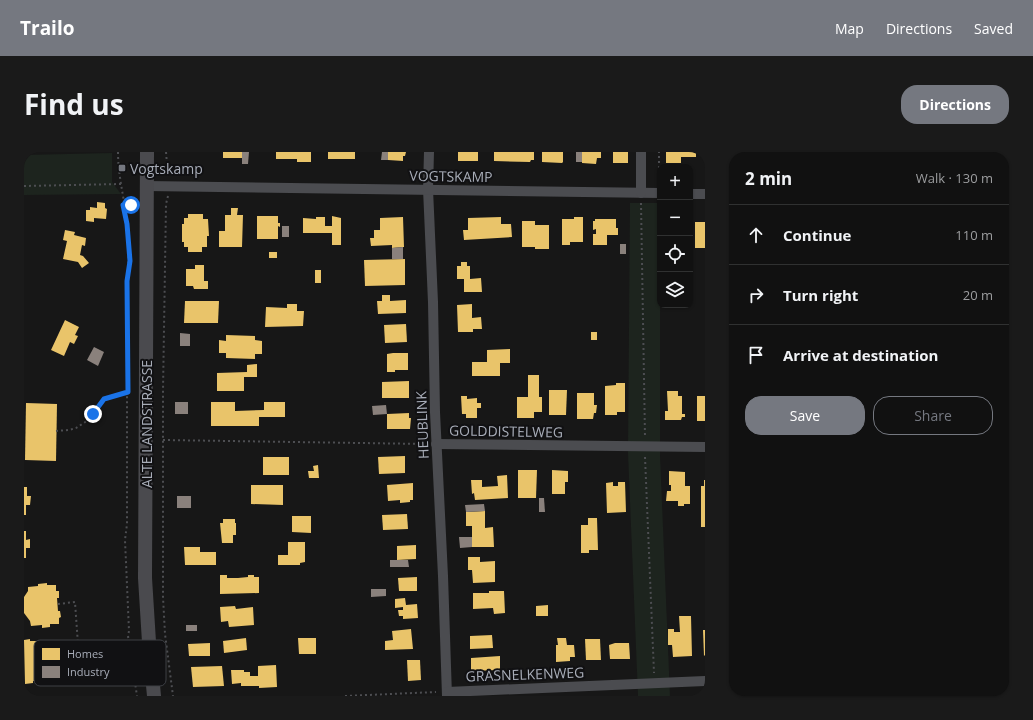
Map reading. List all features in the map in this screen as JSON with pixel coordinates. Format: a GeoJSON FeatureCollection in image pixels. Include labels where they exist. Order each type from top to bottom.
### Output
{"type":"FeatureCollection","features":[{"type":"Feature","properties":{"kind":"main road","name":"ALTE LANDSTRASSE"},"geometry":{"type":"LineString","coordinates":[[147,152],[145,578],[149,640]]}},
{"type":"Feature","properties":{"kind":"main road","name":"ALTE LANDSTRASSE"},"geometry":{"type":"LineString","coordinates":[[153,686],[154,696]]}},
{"type":"Feature","properties":{"kind":"street","name":"HEUBLINK"},"geometry":{"type":"LineString","coordinates":[[429,152],[428,189],[433,302],[436,444],[447,694]]}},
{"type":"Feature","properties":{"kind":"street"},"geometry":{"type":"LineString","coordinates":[[641,152],[641,193]]}},
{"type":"Feature","properties":{"kind":"street","name":"VOGTSKAMP"},"geometry":{"type":"LineString","coordinates":[[146,186],[657,193]]}},
{"type":"Feature","properties":{"kind":"street"},"geometry":{"type":"LineString","coordinates":[[693,194],[705,194]]}},
{"type":"Feature","properties":{"kind":"street","name":"GOLDDISTELWEG"},"geometry":{"type":"LineString","coordinates":[[436,444],[705,447]]}},
{"type":"Feature","properties":{"kind":"street","name":"GRASNELKENWEG"},"geometry":{"type":"LineString","coordinates":[[447,694],[705,681]]}},
{"type":"Feature","properties":{"kind":"path"},"geometry":{"type":"LineString","coordinates":[[118,152],[118,169],[127,224],[130,261],[127,281],[127,524],[125,540],[128,640]]}},
{"type":"Feature","properties":{"kind":"path"},"geometry":{"type":"LineString","coordinates":[[166,152],[168,177]]}},
{"type":"Feature","properties":{"kind":"path"},"geometry":{"type":"LineString","coordinates":[[659,152],[659,164]]}},
{"type":"Feature","properties":{"kind":"path"},"geometry":{"type":"LineString","coordinates":[[24,186],[121,184]]}},
{"type":"Feature","properties":{"kind":"path"},"geometry":{"type":"LineString","coordinates":[[166,640],[163,597],[163,440],[166,204],[168,194]]}},
{"type":"Feature","properties":{"kind":"path"},"geometry":{"type":"LineString","coordinates":[[161,204],[166,204]]}},
{"type":"Feature","properties":{"kind":"path"},"geometry":{"type":"LineString","coordinates":[[123,205],[131,205]]}},
{"type":"Feature","properties":{"kind":"path"},"geometry":{"type":"LineString","coordinates":[[56,431],[76,428],[90,419],[104,399],[128,392]]}},
{"type":"Feature","properties":{"kind":"path","name":"GOLDDISTELWEG"},"geometry":{"type":"LineString","coordinates":[[163,440],[436,444]]}},
{"type":"Feature","properties":{"kind":"path"},"geometry":{"type":"LineString","coordinates":[[58,604],[75,602],[78,640]]}},
{"type":"Feature","properties":{"kind":"path"},"geometry":{"type":"LineString","coordinates":[[166,642],[173,696]]}},
{"type":"Feature","properties":{"kind":"path"},"geometry":{"type":"LineString","coordinates":[[135,686],[136,696]]}},
{"type":"Feature","properties":{"kind":"path","name":"GRASNELKENWEG"},"geometry":{"type":"LineString","coordinates":[[345,696],[447,694]]}},
{"type":"Feature","properties":{"kind":"shaded area"},"geometry":{"type":"Polygon","coordinates":[[[112,153],[112,182],[121,194],[24,195],[24,155],[112,153]]]}},
{"type":"Feature","properties":{"kind":"shaded area"},"geometry":{"type":"Polygon","coordinates":[[[630,203],[657,203],[657,308],[660,308],[660,455],[670,696],[638,696],[628,453],[630,203]]]}},
{"type":"Feature","properties":{"kind":"building: Homes"},"geometry":{"type":"Polygon","coordinates":[[[223,152],[242,152],[242,158],[223,158],[223,152]]]}},
{"type":"Feature","properties":{"kind":"building: Homes"},"geometry":{"type":"Polygon","coordinates":[[[276,152],[311,152],[311,162],[297,162],[297,159],[276,159],[276,152]]]}},
{"type":"Feature","properties":{"kind":"building: Homes"},"geometry":{"type":"Polygon","coordinates":[[[328,152],[355,152],[355,159],[328,159],[328,152]]]}},
{"type":"Feature","properties":{"kind":"building: Homes"},"geometry":{"type":"Polygon","coordinates":[[[388,152],[406,152],[405,156],[403,156],[403,161],[388,160],[388,152]]]}},
{"type":"Feature","properties":{"kind":"building: Homes"},"geometry":{"type":"Polygon","coordinates":[[[458,152],[478,152],[478,161],[458,161],[458,152]]]}},
{"type":"Feature","properties":{"kind":"building: Homes"},"geometry":{"type":"Polygon","coordinates":[[[494,152],[534,152],[534,160],[531,160],[530,162],[494,161],[494,152]]]}},
{"type":"Feature","properties":{"kind":"building: Homes"},"geometry":{"type":"Polygon","coordinates":[[[542,152],[563,152],[563,162],[542,162],[542,152]]]}},
{"type":"Feature","properties":{"kind":"building: Homes"},"geometry":{"type":"Polygon","coordinates":[[[582,152],[601,152],[601,158],[597,158],[596,164],[582,163],[582,152]]]}},
{"type":"Feature","properties":{"kind":"building: Homes"},"geometry":{"type":"Polygon","coordinates":[[[613,152],[628,152],[628,163],[613,163],[613,152]]]}},
{"type":"Feature","properties":{"kind":"building: Homes"},"geometry":{"type":"Polygon","coordinates":[[[666,152],[696,152],[696,157],[681,157],[681,163],[666,163],[666,152]]]}},
{"type":"Feature","properties":{"kind":"building: Homes"},"geometry":{"type":"Polygon","coordinates":[[[97,202],[105,203],[105,208],[107,209],[106,219],[94,218],[94,222],[86,221],[86,210],[90,210],[90,207],[97,208],[97,202]]]}},
{"type":"Feature","properties":{"kind":"building: Homes"},"geometry":{"type":"Polygon","coordinates":[[[231,208],[238,208],[237,215],[243,215],[242,247],[219,247],[219,231],[225,231],[225,215],[231,215],[231,208]]]}},
{"type":"Feature","properties":{"kind":"building: Homes"},"geometry":{"type":"Polygon","coordinates":[[[188,214],[203,214],[203,219],[208,219],[209,236],[207,236],[207,247],[202,247],[202,252],[188,252],[188,247],[184,247],[184,242],[182,242],[182,224],[184,224],[184,218],[188,218],[188,214]]]}},
{"type":"Feature","properties":{"kind":"building: Homes"},"geometry":{"type":"Polygon","coordinates":[[[257,216],[278,216],[278,223],[280,223],[280,227],[278,226],[278,239],[257,239],[257,216]]]}},
{"type":"Feature","properties":{"kind":"building: Homes"},"geometry":{"type":"Polygon","coordinates":[[[332,216],[341,218],[341,245],[332,245],[332,233],[303,233],[303,218],[316,219],[316,217],[325,217],[325,226],[332,226],[332,216]]]}},
{"type":"Feature","properties":{"kind":"building: Homes"},"geometry":{"type":"Polygon","coordinates":[[[403,217],[404,247],[392,248],[392,245],[371,246],[370,238],[374,238],[374,230],[380,230],[380,218],[403,217]]]}},
{"type":"Feature","properties":{"kind":"building: Homes"},"geometry":{"type":"Polygon","coordinates":[[[501,217],[501,224],[511,224],[512,237],[464,240],[463,230],[468,230],[468,218],[501,217]]]}},
{"type":"Feature","properties":{"kind":"building: Homes"},"geometry":{"type":"Polygon","coordinates":[[[574,217],[583,217],[583,242],[570,242],[570,245],[562,245],[562,219],[574,219],[574,217]]]}},
{"type":"Feature","properties":{"kind":"building: Homes"},"geometry":{"type":"Polygon","coordinates":[[[595,219],[616,219],[618,235],[607,235],[607,245],[593,245],[593,234],[596,234],[596,229],[593,230],[593,221],[595,221],[595,219]]]}},
{"type":"Feature","properties":{"kind":"building: Homes"},"geometry":{"type":"Polygon","coordinates":[[[522,221],[535,221],[535,225],[549,225],[549,249],[522,247],[522,221]]]}},
{"type":"Feature","properties":{"kind":"building: Homes"},"geometry":{"type":"Polygon","coordinates":[[[695,222],[705,222],[705,248],[695,248],[695,222]]]}},
{"type":"Feature","properties":{"kind":"building: Homes"},"geometry":{"type":"Polygon","coordinates":[[[65,230],[75,232],[74,235],[86,238],[85,246],[82,245],[80,255],[83,256],[89,263],[82,268],[78,262],[63,259],[67,241],[63,240],[65,230]]]}},
{"type":"Feature","properties":{"kind":"building: Homes"},"geometry":{"type":"Polygon","coordinates":[[[269,252],[277,252],[277,258],[269,258],[269,252]]]}},
{"type":"Feature","properties":{"kind":"building: Homes"},"geometry":{"type":"Polygon","coordinates":[[[405,259],[405,285],[365,286],[364,260],[405,259]]]}},
{"type":"Feature","properties":{"kind":"building: Homes"},"geometry":{"type":"Polygon","coordinates":[[[461,262],[467,262],[467,266],[470,266],[470,279],[481,278],[482,292],[464,292],[464,279],[457,279],[457,266],[461,266],[461,262]]]}},
{"type":"Feature","properties":{"kind":"building: Homes"},"geometry":{"type":"Polygon","coordinates":[[[195,265],[204,265],[204,281],[208,281],[208,289],[194,289],[193,286],[186,286],[186,269],[195,269],[195,265]]]}},
{"type":"Feature","properties":{"kind":"building: Homes"},"geometry":{"type":"Polygon","coordinates":[[[315,270],[321,270],[321,283],[315,283],[315,270]]]}},
{"type":"Feature","properties":{"kind":"building: Homes"},"geometry":{"type":"Polygon","coordinates":[[[382,295],[390,295],[390,301],[406,300],[406,313],[378,314],[377,301],[382,301],[382,295]]]}},
{"type":"Feature","properties":{"kind":"building: Homes"},"geometry":{"type":"Polygon","coordinates":[[[185,301],[219,301],[218,323],[184,323],[185,301]]]}},
{"type":"Feature","properties":{"kind":"building: Homes"},"geometry":{"type":"Polygon","coordinates":[[[287,304],[297,304],[297,311],[304,311],[303,326],[265,327],[266,307],[287,308],[287,304]]]}},
{"type":"Feature","properties":{"kind":"building: Homes"},"geometry":{"type":"Polygon","coordinates":[[[472,304],[472,318],[481,317],[482,329],[473,329],[473,332],[458,332],[457,305],[472,304]]]}},
{"type":"Feature","properties":{"kind":"building: Homes"},"geometry":{"type":"Polygon","coordinates":[[[65,320],[79,327],[75,335],[78,336],[74,344],[70,342],[64,356],[51,350],[65,320]]]}},
{"type":"Feature","properties":{"kind":"building: Homes"},"geometry":{"type":"Polygon","coordinates":[[[406,324],[407,342],[385,343],[384,325],[406,324]]]}},
{"type":"Feature","properties":{"kind":"building: Homes"},"geometry":{"type":"Polygon","coordinates":[[[591,332],[597,332],[597,340],[591,340],[591,332]]]}},
{"type":"Feature","properties":{"kind":"building: Homes"},"geometry":{"type":"Polygon","coordinates":[[[226,335],[255,336],[255,340],[262,341],[262,354],[255,354],[255,359],[226,358],[226,353],[219,353],[219,340],[226,341],[226,335]]]}},
{"type":"Feature","properties":{"kind":"building: Homes"},"geometry":{"type":"Polygon","coordinates":[[[510,349],[510,363],[500,363],[500,376],[472,376],[472,362],[487,362],[487,350],[510,349]]]}},
{"type":"Feature","properties":{"kind":"building: Homes"},"geometry":{"type":"Polygon","coordinates":[[[408,353],[408,370],[395,370],[395,372],[387,372],[387,354],[408,353]]]}},
{"type":"Feature","properties":{"kind":"building: Homes"},"geometry":{"type":"Polygon","coordinates":[[[257,364],[257,377],[244,377],[244,391],[217,391],[217,373],[247,372],[247,365],[257,364]]]}},
{"type":"Feature","properties":{"kind":"building: Homes"},"geometry":{"type":"Polygon","coordinates":[[[528,375],[539,375],[539,397],[542,397],[542,412],[534,412],[534,418],[517,418],[517,397],[528,397],[528,375]]]}},
{"type":"Feature","properties":{"kind":"building: Homes"},"geometry":{"type":"Polygon","coordinates":[[[409,381],[409,398],[382,398],[382,382],[409,381]]]}},
{"type":"Feature","properties":{"kind":"building: Homes"},"geometry":{"type":"Polygon","coordinates":[[[616,383],[625,383],[625,412],[617,412],[617,415],[605,415],[605,386],[616,385],[616,383]]]}},
{"type":"Feature","properties":{"kind":"building: Homes"},"geometry":{"type":"Polygon","coordinates":[[[549,390],[567,390],[566,415],[549,415],[549,390]]]}},
{"type":"Feature","properties":{"kind":"building: Homes"},"geometry":{"type":"Polygon","coordinates":[[[667,391],[678,391],[678,396],[682,396],[682,414],[685,414],[685,417],[682,417],[681,420],[665,420],[665,411],[668,411],[667,391]]]}},
{"type":"Feature","properties":{"kind":"building: Homes"},"geometry":{"type":"Polygon","coordinates":[[[577,393],[594,393],[594,405],[597,405],[596,413],[594,413],[593,419],[577,419],[577,393]]]}},
{"type":"Feature","properties":{"kind":"building: Homes"},"geometry":{"type":"Polygon","coordinates":[[[461,396],[467,396],[467,399],[477,398],[477,403],[481,403],[481,408],[477,408],[477,418],[466,418],[466,414],[462,414],[461,396]]]}},
{"type":"Feature","properties":{"kind":"building: Homes"},"geometry":{"type":"Polygon","coordinates":[[[697,396],[705,396],[705,421],[697,421],[697,396]]]}},
{"type":"Feature","properties":{"kind":"building: Homes"},"geometry":{"type":"Polygon","coordinates":[[[211,402],[235,402],[235,411],[264,410],[264,402],[285,402],[285,417],[259,417],[259,426],[211,426],[211,402]]]}},
{"type":"Feature","properties":{"kind":"building: Homes"},"geometry":{"type":"Polygon","coordinates":[[[26,403],[57,404],[56,461],[25,460],[26,403]]]}},
{"type":"Feature","properties":{"kind":"building: Homes"},"geometry":{"type":"Polygon","coordinates":[[[409,413],[409,418],[411,418],[410,429],[387,429],[387,414],[409,413]]]}},
{"type":"Feature","properties":{"kind":"building: Homes"},"geometry":{"type":"Polygon","coordinates":[[[405,456],[405,473],[379,474],[378,457],[405,456]]]}},
{"type":"Feature","properties":{"kind":"building: Homes"},"geometry":{"type":"Polygon","coordinates":[[[263,457],[289,457],[289,475],[263,475],[263,457]]]}},
{"type":"Feature","properties":{"kind":"building: Homes"},"geometry":{"type":"Polygon","coordinates":[[[318,465],[319,478],[309,478],[308,471],[314,471],[313,466],[318,465]]]}},
{"type":"Feature","properties":{"kind":"building: Homes"},"geometry":{"type":"Polygon","coordinates":[[[518,470],[537,470],[536,498],[518,498],[518,470]]]}},
{"type":"Feature","properties":{"kind":"building: Homes"},"geometry":{"type":"Polygon","coordinates":[[[552,470],[568,471],[568,482],[565,482],[565,494],[552,494],[552,470]]]}},
{"type":"Feature","properties":{"kind":"building: Homes"},"geometry":{"type":"Polygon","coordinates":[[[669,471],[685,472],[685,486],[690,486],[690,504],[678,506],[678,501],[666,501],[667,491],[671,491],[671,485],[669,485],[669,471]]]}},
{"type":"Feature","properties":{"kind":"building: Homes"},"geometry":{"type":"Polygon","coordinates":[[[507,475],[508,498],[475,500],[474,493],[472,494],[471,480],[482,480],[482,487],[498,486],[497,476],[507,475]]]}},
{"type":"Feature","properties":{"kind":"building: Homes"},"geometry":{"type":"Polygon","coordinates":[[[704,480],[705,527],[701,527],[701,486],[704,486],[704,480]]]}},
{"type":"Feature","properties":{"kind":"building: Homes"},"geometry":{"type":"Polygon","coordinates":[[[613,482],[613,486],[618,486],[618,482],[625,482],[626,512],[607,513],[606,483],[613,482]]]}},
{"type":"Feature","properties":{"kind":"building: Homes"},"geometry":{"type":"Polygon","coordinates":[[[413,483],[413,500],[410,500],[410,502],[400,503],[400,500],[388,501],[387,485],[413,483]]]}},
{"type":"Feature","properties":{"kind":"building: Homes"},"geometry":{"type":"Polygon","coordinates":[[[251,485],[283,485],[283,505],[251,504],[251,485]]]}},
{"type":"Feature","properties":{"kind":"building: Homes"},"geometry":{"type":"Polygon","coordinates":[[[24,487],[27,487],[27,496],[31,496],[30,505],[26,505],[26,515],[24,515],[24,487]]]}},
{"type":"Feature","properties":{"kind":"building: Homes"},"geometry":{"type":"Polygon","coordinates":[[[485,511],[485,528],[493,527],[494,547],[472,547],[472,526],[466,526],[466,512],[485,511]]]}},
{"type":"Feature","properties":{"kind":"building: Homes"},"geometry":{"type":"Polygon","coordinates":[[[407,514],[408,529],[383,530],[382,515],[407,514]]]}},
{"type":"Feature","properties":{"kind":"building: Homes"},"geometry":{"type":"Polygon","coordinates":[[[292,516],[311,516],[311,533],[292,532],[292,516]]]}},
{"type":"Feature","properties":{"kind":"building: Homes"},"geometry":{"type":"Polygon","coordinates":[[[588,518],[597,518],[598,550],[589,550],[589,553],[581,553],[581,525],[588,525],[588,518]]]}},
{"type":"Feature","properties":{"kind":"building: Homes"},"geometry":{"type":"Polygon","coordinates":[[[223,519],[235,519],[236,535],[233,535],[233,543],[222,543],[220,523],[223,523],[223,519]]]}},
{"type":"Feature","properties":{"kind":"building: Homes"},"geometry":{"type":"Polygon","coordinates":[[[24,531],[26,531],[26,540],[30,539],[30,548],[26,548],[26,558],[24,558],[24,531]]]}},
{"type":"Feature","properties":{"kind":"building: Homes"},"geometry":{"type":"Polygon","coordinates":[[[288,542],[305,542],[305,562],[300,563],[300,565],[278,565],[278,555],[288,555],[288,542]]]}},
{"type":"Feature","properties":{"kind":"building: Homes"},"geometry":{"type":"Polygon","coordinates":[[[416,545],[416,559],[397,560],[397,546],[416,545]]]}},
{"type":"Feature","properties":{"kind":"building: Homes"},"geometry":{"type":"Polygon","coordinates":[[[184,547],[200,547],[200,552],[216,552],[216,565],[185,565],[184,547]]]}},
{"type":"Feature","properties":{"kind":"building: Homes"},"geometry":{"type":"Polygon","coordinates":[[[468,557],[480,557],[480,562],[495,561],[495,582],[473,583],[472,570],[468,570],[468,557]]]}},
{"type":"Feature","properties":{"kind":"building: Homes"},"geometry":{"type":"Polygon","coordinates":[[[220,575],[227,575],[227,578],[248,577],[248,575],[259,577],[259,593],[220,594],[220,575]]]}},
{"type":"Feature","properties":{"kind":"building: Homes"},"geometry":{"type":"Polygon","coordinates":[[[417,577],[417,591],[399,591],[398,578],[417,577]]]}},
{"type":"Feature","properties":{"kind":"building: Homes"},"geometry":{"type":"Polygon","coordinates":[[[47,583],[47,585],[56,585],[56,591],[59,591],[59,598],[57,598],[58,611],[60,611],[61,617],[59,618],[59,624],[50,624],[50,627],[42,628],[42,625],[31,626],[30,621],[24,613],[24,597],[28,591],[28,587],[47,583]]]}},
{"type":"Feature","properties":{"kind":"building: Homes"},"geometry":{"type":"Polygon","coordinates":[[[489,591],[504,591],[505,613],[494,614],[493,608],[473,609],[473,593],[489,593],[489,591]]]}},
{"type":"Feature","properties":{"kind":"building: Homes"},"geometry":{"type":"Polygon","coordinates":[[[405,598],[406,605],[417,604],[418,618],[403,619],[403,616],[399,616],[398,610],[403,610],[403,607],[395,608],[395,599],[405,598]]]}},
{"type":"Feature","properties":{"kind":"building: Homes"},"geometry":{"type":"Polygon","coordinates":[[[548,605],[548,616],[536,616],[536,606],[548,605]]]}},
{"type":"Feature","properties":{"kind":"building: Homes"},"geometry":{"type":"Polygon","coordinates":[[[235,606],[236,609],[253,607],[254,625],[229,627],[228,621],[221,622],[220,607],[235,606]]]}},
{"type":"Feature","properties":{"kind":"building: Homes"},"geometry":{"type":"Polygon","coordinates":[[[679,616],[691,616],[692,656],[673,657],[672,645],[668,645],[668,629],[674,629],[674,632],[680,632],[679,616]]]}},
{"type":"Feature","properties":{"kind":"building: Homes"},"geometry":{"type":"Polygon","coordinates":[[[411,629],[413,649],[385,650],[385,641],[393,640],[392,631],[411,629]]]}},
{"type":"Feature","properties":{"kind":"building: Homes"},"geometry":{"type":"Polygon","coordinates":[[[703,630],[705,630],[704,656],[703,630]]]}},
{"type":"Feature","properties":{"kind":"building: Homes"},"geometry":{"type":"Polygon","coordinates":[[[492,635],[493,648],[470,649],[470,636],[492,635]]]}},
{"type":"Feature","properties":{"kind":"building: Homes"},"geometry":{"type":"Polygon","coordinates":[[[246,638],[247,650],[224,653],[223,641],[246,638]]]}},
{"type":"Feature","properties":{"kind":"building: Homes"},"geometry":{"type":"Polygon","coordinates":[[[298,638],[316,638],[316,654],[299,654],[298,638]]]}},
{"type":"Feature","properties":{"kind":"building: Homes"},"geometry":{"type":"Polygon","coordinates":[[[557,638],[566,638],[567,645],[574,645],[575,657],[570,657],[570,661],[556,662],[556,645],[558,645],[557,638]]]}},
{"type":"Feature","properties":{"kind":"building: Homes"},"geometry":{"type":"Polygon","coordinates":[[[30,639],[30,641],[34,641],[34,681],[33,683],[25,684],[24,640],[30,639]]]}},
{"type":"Feature","properties":{"kind":"building: Homes"},"geometry":{"type":"Polygon","coordinates":[[[585,639],[600,639],[601,660],[586,660],[585,639]]]}},
{"type":"Feature","properties":{"kind":"building: Homes"},"geometry":{"type":"Polygon","coordinates":[[[210,643],[210,656],[189,656],[188,644],[210,643]]]}},
{"type":"Feature","properties":{"kind":"building: Homes"},"geometry":{"type":"Polygon","coordinates":[[[615,643],[629,643],[630,659],[610,659],[609,645],[615,643]]]}},
{"type":"Feature","properties":{"kind":"building: Homes"},"geometry":{"type":"Polygon","coordinates":[[[500,656],[500,670],[471,671],[471,658],[500,656]]]}},
{"type":"Feature","properties":{"kind":"building: Homes"},"geometry":{"type":"Polygon","coordinates":[[[407,660],[420,660],[421,680],[408,681],[407,660]]]}},
{"type":"Feature","properties":{"kind":"building: Homes"},"geometry":{"type":"Polygon","coordinates":[[[276,665],[277,687],[259,688],[259,686],[241,686],[241,683],[232,684],[231,670],[244,670],[244,672],[250,672],[250,676],[258,676],[258,666],[276,665]]]}},
{"type":"Feature","properties":{"kind":"building: Homes"},"geometry":{"type":"Polygon","coordinates":[[[222,666],[224,686],[193,687],[191,667],[222,666]]]}},
{"type":"Feature","properties":{"kind":"building: Industry"},"geometry":{"type":"Polygon","coordinates":[[[242,152],[249,152],[248,164],[242,164],[242,152]]]}},
{"type":"Feature","properties":{"kind":"building: Industry"},"geometry":{"type":"Polygon","coordinates":[[[382,152],[388,152],[388,160],[381,160],[382,152]]]}},
{"type":"Feature","properties":{"kind":"building: Industry"},"geometry":{"type":"Polygon","coordinates":[[[576,152],[582,152],[582,162],[576,162],[576,152]]]}},
{"type":"Feature","properties":{"kind":"building: Industry"},"geometry":{"type":"Polygon","coordinates":[[[282,226],[289,226],[289,237],[282,237],[282,226]]]}},
{"type":"Feature","properties":{"kind":"building: Industry"},"geometry":{"type":"Polygon","coordinates":[[[620,244],[626,244],[626,254],[620,254],[620,244]]]}},
{"type":"Feature","properties":{"kind":"building: Industry"},"geometry":{"type":"Polygon","coordinates":[[[403,247],[403,259],[392,259],[392,248],[403,247]]]}},
{"type":"Feature","properties":{"kind":"building: Industry"},"geometry":{"type":"Polygon","coordinates":[[[180,333],[190,334],[190,346],[180,346],[180,333]]]}},
{"type":"Feature","properties":{"kind":"building: Industry"},"geometry":{"type":"Polygon","coordinates":[[[94,347],[104,352],[98,366],[87,360],[94,347]]]}},
{"type":"Feature","properties":{"kind":"building: Industry"},"geometry":{"type":"Polygon","coordinates":[[[175,402],[188,402],[188,414],[175,414],[175,402]]]}},
{"type":"Feature","properties":{"kind":"building: Industry"},"geometry":{"type":"Polygon","coordinates":[[[386,405],[387,414],[373,415],[372,406],[386,405]]]}},
{"type":"Feature","properties":{"kind":"building: Industry"},"geometry":{"type":"Polygon","coordinates":[[[177,496],[191,496],[191,508],[177,508],[177,496]]]}},
{"type":"Feature","properties":{"kind":"building: Industry"},"geometry":{"type":"Polygon","coordinates":[[[539,498],[544,498],[545,512],[539,512],[539,498]]]}},
{"type":"Feature","properties":{"kind":"building: Industry"},"geometry":{"type":"Polygon","coordinates":[[[484,504],[485,511],[466,512],[465,505],[484,504]]]}},
{"type":"Feature","properties":{"kind":"building: Industry"},"geometry":{"type":"Polygon","coordinates":[[[459,537],[472,537],[472,547],[460,548],[459,537]]]}},
{"type":"Feature","properties":{"kind":"building: Industry"},"geometry":{"type":"Polygon","coordinates":[[[390,560],[408,560],[409,567],[390,567],[390,560]]]}},
{"type":"Feature","properties":{"kind":"building: Industry"},"geometry":{"type":"Polygon","coordinates":[[[371,589],[386,589],[386,596],[371,597],[371,589]]]}},
{"type":"Feature","properties":{"kind":"building: Industry"},"geometry":{"type":"Polygon","coordinates":[[[186,625],[197,625],[197,631],[186,631],[186,625]]]}},
{"type":"Feature","properties":{"kind":"place","name":"Vogtskamp"},"geometry":{"type":"Point","coordinates":[122,168]}},
{"type":"Feature","properties":{"kind":"route"},"geometry":{"type":"LineString","coordinates":[[93,414],[104,399],[128,392],[127,281],[130,261],[127,224],[123,205],[131,205]]}}]}
